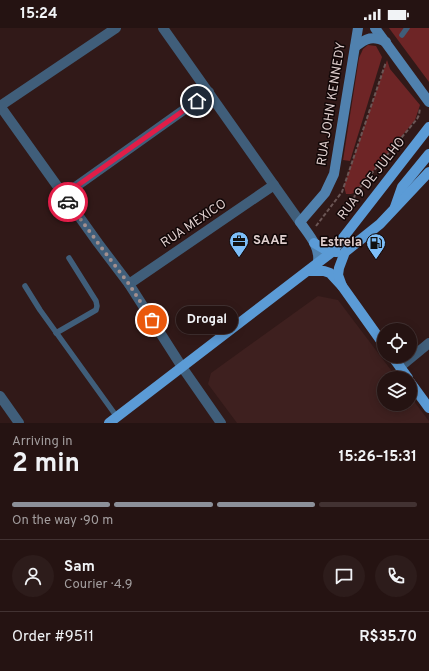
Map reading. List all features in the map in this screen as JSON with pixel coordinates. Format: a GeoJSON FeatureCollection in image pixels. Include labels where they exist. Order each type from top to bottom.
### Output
{"type":"FeatureCollection","features":[{"type":"Feature","properties":{"kind":"main road","name":"RUA 9 DE JULHO"},"geometry":{"type":"LineString","coordinates":[[113,420],[308,271],[318,261],[332,252],[429,127]]}},
{"type":"Feature","properties":{"kind":"main road"},"geometry":{"type":"LineString","coordinates":[[394,211],[402,187],[429,154]]}},
{"type":"Feature","properties":{"kind":"main road"},"geometry":{"type":"LineString","coordinates":[[342,286],[338,275],[339,268],[346,252],[394,211],[429,172]]}},
{"type":"Feature","properties":{"kind":"main road"},"geometry":{"type":"LineString","coordinates":[[314,243],[332,252],[346,252]]}},
{"type":"Feature","properties":{"kind":"main road"},"geometry":{"type":"LineString","coordinates":[[308,271],[324,271],[330,273],[342,286],[377,335]]}},
{"type":"Feature","properties":{"kind":"main road"},"geometry":{"type":"LineString","coordinates":[[397,363],[403,371]]}},
{"type":"Feature","properties":{"kind":"main road"},"geometry":{"type":"LineString","coordinates":[[417,392],[429,408]]}},
{"type":"Feature","properties":{"kind":"street"},"geometry":{"type":"LineString","coordinates":[[116,28],[0,106],[129,284],[220,423]]}},
{"type":"Feature","properties":{"kind":"street"},"geometry":{"type":"LineString","coordinates":[[162,28],[209,92],[300,222],[319,253],[318,261]]}},
{"type":"Feature","properties":{"kind":"street","name":"RUA JOHN KENNEDY"},"geometry":{"type":"LineString","coordinates":[[300,222],[325,194],[334,174],[358,28]]}},
{"type":"Feature","properties":{"kind":"street"},"geometry":{"type":"LineString","coordinates":[[375,28],[386,42],[424,104]]}},
{"type":"Feature","properties":{"kind":"street"},"geometry":{"type":"LineString","coordinates":[[355,47],[364,40],[372,38],[378,38],[386,42]]}},
{"type":"Feature","properties":{"kind":"street"},"geometry":{"type":"LineString","coordinates":[[64,195],[209,92]]}},
{"type":"Feature","properties":{"kind":"street","name":"RUA MEXICO"},"geometry":{"type":"LineString","coordinates":[[129,284],[274,185]]}},
{"type":"Feature","properties":{"kind":"street"},"geometry":{"type":"LineString","coordinates":[[400,367],[429,343]]}},
{"type":"Feature","properties":{"kind":"street"},"geometry":{"type":"LineString","coordinates":[[0,396],[19,423]]}},
{"type":"Feature","properties":{"kind":"lane"},"geometry":{"type":"LineString","coordinates":[[402,35],[407,28]]}},
{"type":"Feature","properties":{"kind":"lane"},"geometry":{"type":"LineString","coordinates":[[56,333],[96,310],[97,306],[96,301],[69,258]]}},
{"type":"Feature","properties":{"kind":"lane"},"geometry":{"type":"LineString","coordinates":[[25,286],[113,420]]}},
{"type":"Feature","properties":{"kind":"path"},"geometry":{"type":"LineString","coordinates":[[307,233],[314,229],[342,192],[387,60],[392,65]]}},
{"type":"Feature","properties":{"kind":"path"},"geometry":{"type":"LineString","coordinates":[[349,214],[356,192],[417,119],[424,104]]}},
{"type":"Feature","properties":{"kind":"shaded area"},"geometry":{"type":"Polygon","coordinates":[[[389,28],[429,28],[429,82],[389,28]]]}},
{"type":"Feature","properties":{"kind":"shaded area"},"geometry":{"type":"Polygon","coordinates":[[[368,45],[376,46],[382,57],[350,161],[343,160],[359,58],[363,49],[368,45]]]}},
{"type":"Feature","properties":{"kind":"shaded area"},"geometry":{"type":"Polygon","coordinates":[[[387,60],[390,69],[420,105],[415,120],[356,192],[346,194],[344,186],[387,60]]]}},
{"type":"Feature","properties":{"kind":"shaded area"},"geometry":{"type":"Polygon","coordinates":[[[318,296],[338,300],[377,352],[377,363],[386,363],[392,371],[377,371],[377,411],[417,411],[417,405],[429,423],[237,423],[208,384],[211,373],[318,296]]]}},
{"type":"Feature","properties":{"kind":"way so far"},"geometry":{"type":"LineString","coordinates":[[68,202],[129,284],[152,320]]}},
{"type":"Feature","properties":{"kind":"place","name":"SAAE"},"geometry":{"type":"Point","coordinates":[239,258]}},
{"type":"Feature","properties":{"kind":"place","name":"Estrela"},"geometry":{"type":"Point","coordinates":[376,260]}},
{"type":"Feature","properties":{"kind":"place","name":"Drogal"},"geometry":{"type":"Point","coordinates":[152,320]}},
{"type":"Feature","properties":{"kind":"route"},"geometry":{"type":"LineString","coordinates":[[68,202],[64,195],[197,101]]}}]}
